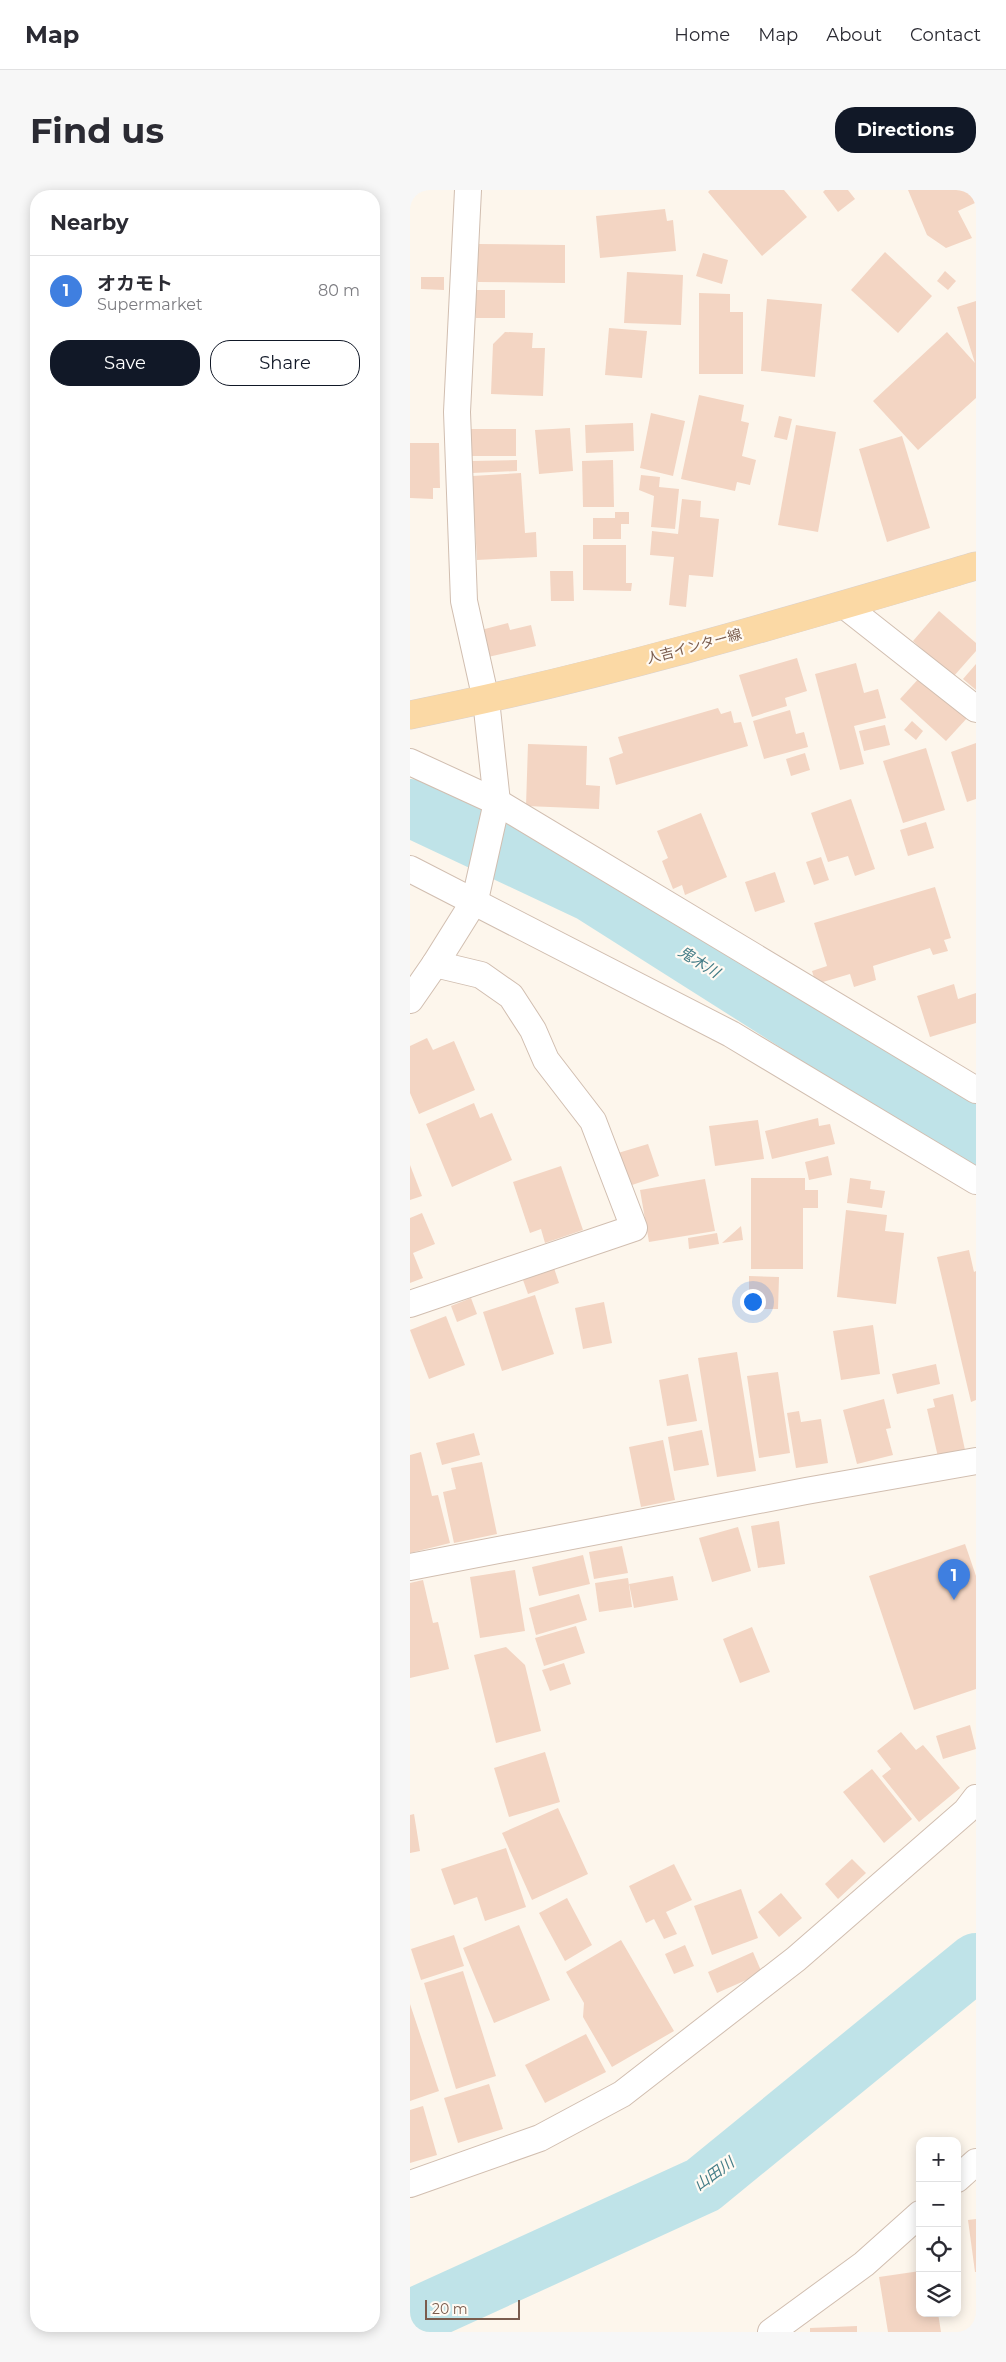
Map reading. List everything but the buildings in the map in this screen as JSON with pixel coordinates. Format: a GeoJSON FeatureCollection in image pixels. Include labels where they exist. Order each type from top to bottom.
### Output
{"type":"FeatureCollection","features":[{"type":"Feature","properties":{"kind":"main road","name":"人吉インター線"},"geometry":{"type":"LineString","coordinates":[[410,715],[486,700],[844,604],[976,566]]}},
{"type":"Feature","properties":{"kind":"street"},"geometry":{"type":"LineString","coordinates":[[410,1000],[475,900],[497,802],[486,700],[464,601],[457,412],[468,190]]}},
{"type":"Feature","properties":{"kind":"street"},"geometry":{"type":"LineString","coordinates":[[844,604],[976,709]]}},
{"type":"Feature","properties":{"kind":"street"},"geometry":{"type":"LineString","coordinates":[[410,762],[497,802],[976,1090]]}},
{"type":"Feature","properties":{"kind":"street"},"geometry":{"type":"LineString","coordinates":[[410,869],[475,900],[731,1034],[976,1180]]}},
{"type":"Feature","properties":{"kind":"street"},"geometry":{"type":"LineString","coordinates":[[410,1304],[634,1228],[593,1121],[546,1060],[533,1030],[511,996],[481,975],[435,964]]}},
{"type":"Feature","properties":{"kind":"street"},"geometry":{"type":"LineString","coordinates":[[410,1567],[796,1493],[976,1461]]}},
{"type":"Feature","properties":{"kind":"street"},"geometry":{"type":"LineString","coordinates":[[410,2184],[540,2138],[622,2094],[796,1960],[966,1810],[976,1798]]}},
{"type":"Feature","properties":{"kind":"street"},"geometry":{"type":"LineString","coordinates":[[961,2175],[976,2162]]}},
{"type":"Feature","properties":{"kind":"street"},"geometry":{"type":"LineString","coordinates":[[771,2332],[864,2264],[916,2218]]}},
{"type":"Feature","properties":{"kind":"waterway","name":"鬼木川"},"geometry":{"type":"LineString","coordinates":[[410,808],[591,893],[976,1137]]}},
{"type":"Feature","properties":{"kind":"waterway","name":"山田川"},"geometry":{"type":"LineString","coordinates":[[410,2319],[703,2185],[976,1962]]}},
{"type":"Feature","properties":{"kind":"place","name":"オカモト"},"geometry":{"type":"Point","coordinates":[954,1600]}}]}
